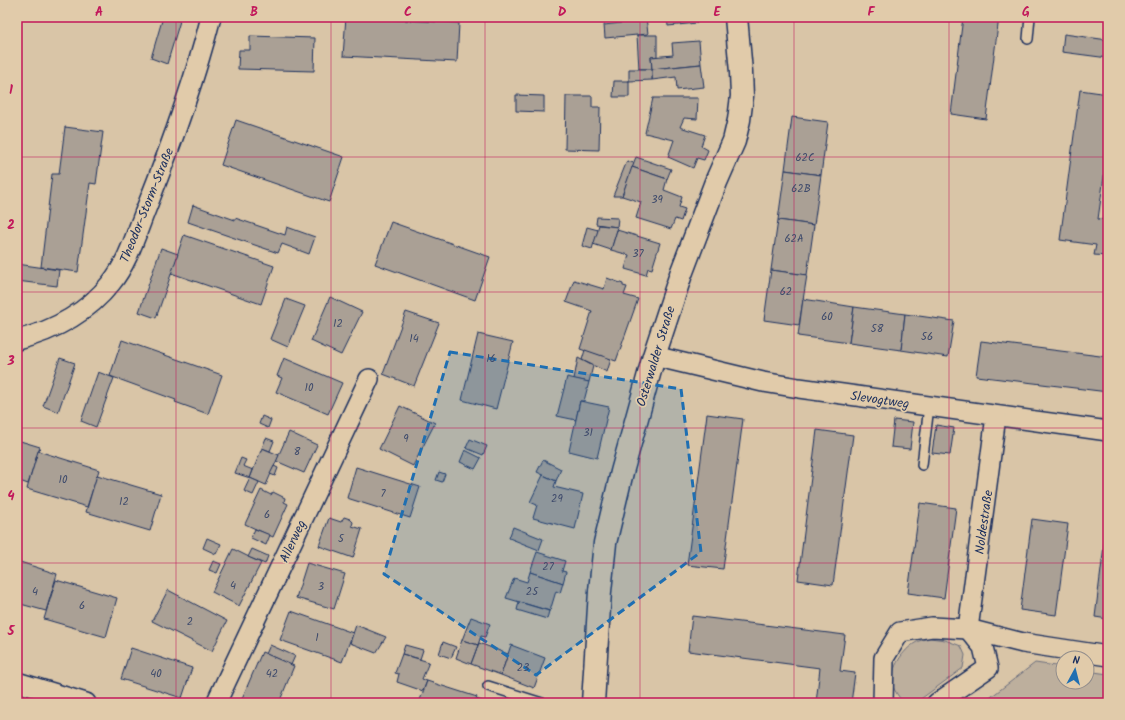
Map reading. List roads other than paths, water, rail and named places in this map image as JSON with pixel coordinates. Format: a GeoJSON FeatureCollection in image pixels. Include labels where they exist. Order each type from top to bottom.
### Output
{"type":"FeatureCollection","features":[{"type":"Feature","properties":{"kind":"street","name":"Theodor-Storm-Straße"},"geometry":{"type":"LineString","coordinates":[[17,340],[62,324],[80,312],[97,298],[111,283],[124,263],[162,167],[186,100],[211,17]]}},
{"type":"Feature","properties":{"kind":"street","name":"Osterwalder Straße"},"geometry":{"type":"LineString","coordinates":[[593,703],[600,591],[605,543],[622,472],[654,356],[681,274],[716,182],[734,141],[739,120],[742,96],[736,17]]}},
{"type":"Feature","properties":{"kind":"street","name":"Slevogtweg"},"geometry":{"type":"LineString","coordinates":[[654,356],[763,382],[1108,431]]}},
{"type":"Feature","properties":{"kind":"street","name":"Allerweg"},"geometry":{"type":"LineString","coordinates":[[216,703],[369,379]]}},
{"type":"Feature","properties":{"kind":"street","name":"Noldestraße"},"geometry":{"type":"LineString","coordinates":[[968,628],[996,416]]}},
{"type":"Feature","properties":{"kind":"street"},"geometry":{"type":"LineString","coordinates":[[883,703],[884,658],[900,632],[932,627],[968,628],[1023,643],[1108,656]]}},
{"type":"Feature","properties":{"kind":"street"},"geometry":{"type":"LineString","coordinates":[[936,703],[988,668],[983,647],[968,628]]}},
{"type":"Feature","properties":{"kind":"street"},"geometry":{"type":"LineString","coordinates":[[17,682],[86,703]]}},
{"type":"Feature","properties":{"kind":"lane"},"geometry":{"type":"LineString","coordinates":[[1028,39],[1030,17]]}},
{"type":"Feature","properties":{"kind":"lane"},"geometry":{"type":"LineString","coordinates":[[922,465],[929,406]]}},
{"type":"Feature","properties":{"kind":"lane"},"geometry":{"type":"LineString","coordinates":[[488,686],[542,703]]}}]}
